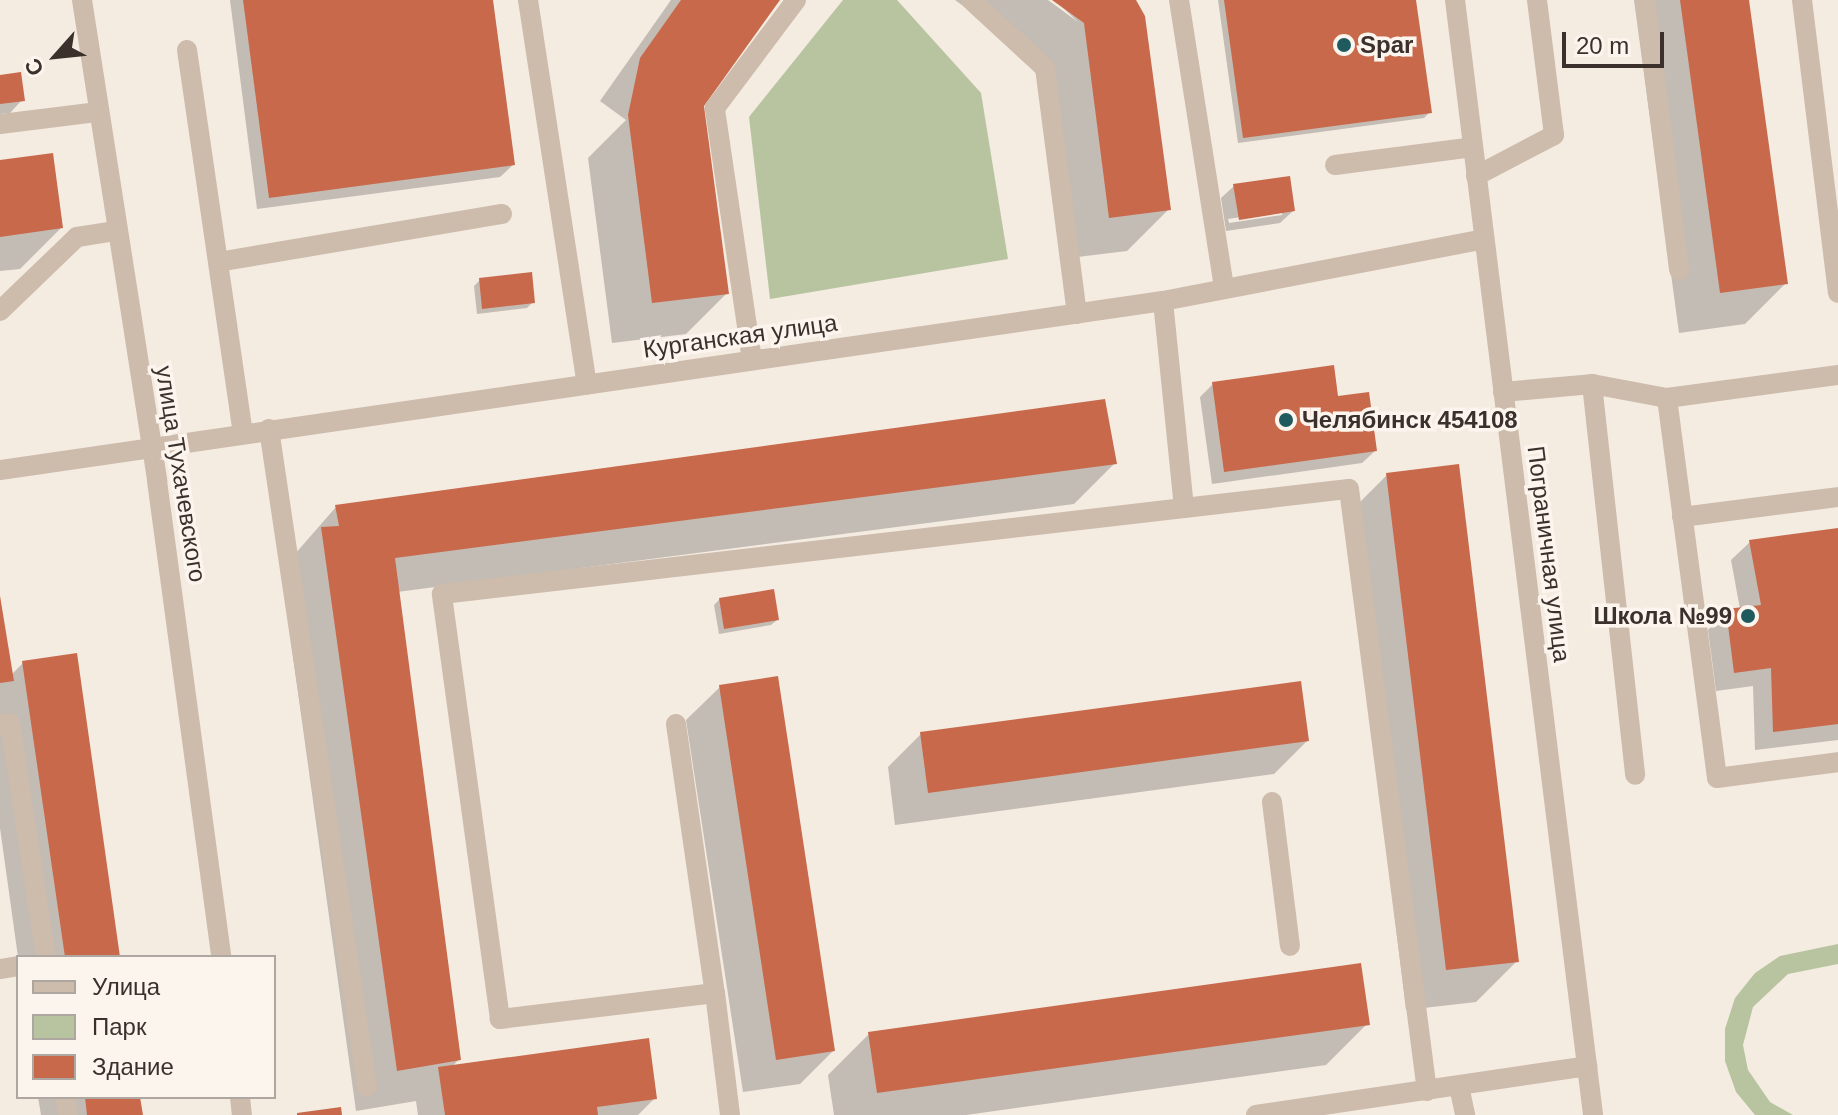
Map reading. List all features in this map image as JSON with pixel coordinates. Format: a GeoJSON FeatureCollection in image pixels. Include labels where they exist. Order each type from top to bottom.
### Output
{"type":"FeatureCollection","features":[{"type":"Feature","properties":{"kind":"street","name":"улица Тухачевского"},"geometry":{"type":"LineString","coordinates":[[82,0],[115,231],[152,448],[221,955]]}},
{"type":"Feature","properties":{"kind":"street"},"geometry":{"type":"LineString","coordinates":[[528,0],[587,384]]}},
{"type":"Feature","properties":{"kind":"street"},"geometry":{"type":"LineString","coordinates":[[752,360],[715,108],[796,0]]}},
{"type":"Feature","properties":{"kind":"street"},"geometry":{"type":"LineString","coordinates":[[971,0],[1045,68],[1077,314]]}},
{"type":"Feature","properties":{"kind":"street"},"geometry":{"type":"LineString","coordinates":[[1179,0],[1224,289]]}},
{"type":"Feature","properties":{"kind":"street","name":"Пограничная улица"},"geometry":{"type":"LineString","coordinates":[[1455,0],[1593,1115]]}},
{"type":"Feature","properties":{"kind":"street"},"geometry":{"type":"LineString","coordinates":[[1476,176],[1554,135],[1537,0]]}},
{"type":"Feature","properties":{"kind":"street"},"geometry":{"type":"LineString","coordinates":[[1645,0],[1679,270]]}},
{"type":"Feature","properties":{"kind":"street"},"geometry":{"type":"LineString","coordinates":[[1802,0],[1838,293]]}},
{"type":"Feature","properties":{"kind":"street"},"geometry":{"type":"LineString","coordinates":[[187,50],[243,434]]}},
{"type":"Feature","properties":{"kind":"street"},"geometry":{"type":"LineString","coordinates":[[0,124],[98,112]]}},
{"type":"Feature","properties":{"kind":"street"},"geometry":{"type":"LineString","coordinates":[[1335,165],[1473,147]]}},
{"type":"Feature","properties":{"kind":"street"},"geometry":{"type":"LineString","coordinates":[[218,262],[502,214]]}},
{"type":"Feature","properties":{"kind":"street"},"geometry":{"type":"LineString","coordinates":[[0,311],[77,237],[115,231]]}},
{"type":"Feature","properties":{"kind":"street","name":"Курганская улица"},"geometry":{"type":"LineString","coordinates":[[0,470],[1163,301],[1484,239]]}},
{"type":"Feature","properties":{"kind":"street"},"geometry":{"type":"LineString","coordinates":[[1163,301],[1184,508]]}},
{"type":"Feature","properties":{"kind":"street"},"geometry":{"type":"LineString","coordinates":[[1503,392],[1592,384],[1667,398],[1838,375]]}},
{"type":"Feature","properties":{"kind":"street"},"geometry":{"type":"LineString","coordinates":[[1592,384],[1635,775]]}},
{"type":"Feature","properties":{"kind":"street"},"geometry":{"type":"LineString","coordinates":[[1667,398],[1717,778],[1838,762]]}},
{"type":"Feature","properties":{"kind":"street"},"geometry":{"type":"LineString","coordinates":[[269,429],[367,1087]]}},
{"type":"Feature","properties":{"kind":"street"},"geometry":{"type":"LineString","coordinates":[[715,993],[500,1019],[442,594],[1349,489],[1427,1091]]}},
{"type":"Feature","properties":{"kind":"street"},"geometry":{"type":"LineString","coordinates":[[1682,517],[1838,497]]}},
{"type":"Feature","properties":{"kind":"street"},"geometry":{"type":"LineString","coordinates":[[0,725],[10,723],[46,955]]}},
{"type":"Feature","properties":{"kind":"street"},"geometry":{"type":"LineString","coordinates":[[676,724],[730,1115]]}},
{"type":"Feature","properties":{"kind":"street"},"geometry":{"type":"LineString","coordinates":[[1272,802],[1290,946]]}},
{"type":"Feature","properties":{"kind":"street"},"geometry":{"type":"LineString","coordinates":[[1256,1115],[1587,1066]]}},
{"type":"Feature","properties":{"kind":"street"},"geometry":{"type":"LineString","coordinates":[[1459,1086],[1465,1115]]}},
{"type":"Feature","properties":{"kind":"green space"},"geometry":{"type":"Polygon","coordinates":[[[843,0],[897,0],[981,93],[1008,259],[770,299],[749,117],[843,0]]]}},
{"type":"Feature","properties":{"kind":"green space"},"geometry":{"type":"Polygon","coordinates":[[[1838,944],[1838,964],[1788,974],[1753,1007],[1743,1045],[1748,1070],[1770,1102],[1793,1115],[1755,1115],[1736,1092],[1725,1061],[1725,1029],[1735,998],[1755,973],[1780,956],[1838,944]]]}},
{"type":"Feature","properties":{"kind":"building"},"geometry":{"type":"Polygon","coordinates":[[[243,0],[493,0],[515,165],[269,198],[243,0]]]}},
{"type":"Feature","properties":{"kind":"building"},"geometry":{"type":"Polygon","coordinates":[[[681,0],[780,0],[704,106],[729,294],[652,303],[628,115],[640,58],[681,0]]]}},
{"type":"Feature","properties":{"kind":"building"},"geometry":{"type":"Polygon","coordinates":[[[1052,0],[1136,0],[1145,16],[1171,210],[1109,218],[1084,23],[1052,0]]]}},
{"type":"Feature","properties":{"kind":"building"},"geometry":{"type":"Polygon","coordinates":[[[1224,0],[1416,0],[1432,113],[1243,138],[1224,0]]]}},
{"type":"Feature","properties":{"kind":"building"},"geometry":{"type":"Polygon","coordinates":[[[1680,0],[1749,0],[1788,284],[1720,293],[1680,0]]]}},
{"type":"Feature","properties":{"kind":"building"},"geometry":{"type":"Polygon","coordinates":[[[21,72],[25,101],[0,104],[0,75],[21,72]]]}},
{"type":"Feature","properties":{"kind":"building"},"geometry":{"type":"Polygon","coordinates":[[[53,153],[63,228],[0,237],[0,160],[53,153]]]}},
{"type":"Feature","properties":{"kind":"building"},"geometry":{"type":"Polygon","coordinates":[[[1290,176],[1295,211],[1239,220],[1233,184],[1290,176]]]}},
{"type":"Feature","properties":{"kind":"building"},"geometry":{"type":"Polygon","coordinates":[[[532,272],[535,303],[482,309],[479,278],[532,272]]]}},
{"type":"Feature","properties":{"kind":"building"},"geometry":{"type":"Polygon","coordinates":[[[1334,365],[1338,396],[1369,392],[1377,451],[1224,472],[1212,382],[1334,365]]]}},
{"type":"Feature","properties":{"kind":"building"},"geometry":{"type":"Polygon","coordinates":[[[1105,399],[1117,464],[395,558],[461,1060],[397,1071],[321,527],[339,526],[335,505],[1105,399]]]}},
{"type":"Feature","properties":{"kind":"building"},"geometry":{"type":"Polygon","coordinates":[[[1459,464],[1519,962],[1446,970],[1386,473],[1459,464]]]}},
{"type":"Feature","properties":{"kind":"building"},"geometry":{"type":"Polygon","coordinates":[[[1838,528],[1838,724],[1773,732],[1771,668],[1734,673],[1726,609],[1761,605],[1749,540],[1838,528]]]}},
{"type":"Feature","properties":{"kind":"building"},"geometry":{"type":"Polygon","coordinates":[[[774,589],[779,620],[724,629],[719,598],[774,589]]]}},
{"type":"Feature","properties":{"kind":"building"},"geometry":{"type":"Polygon","coordinates":[[[0,596],[14,681],[0,683],[0,596]]]}},
{"type":"Feature","properties":{"kind":"building"},"geometry":{"type":"Polygon","coordinates":[[[77,653],[120,955],[65,955],[22,661],[77,653]]]}},
{"type":"Feature","properties":{"kind":"building"},"geometry":{"type":"Polygon","coordinates":[[[778,676],[835,1051],[776,1060],[719,685],[778,676]]]}},
{"type":"Feature","properties":{"kind":"building"},"geometry":{"type":"Polygon","coordinates":[[[1301,681],[1309,741],[928,793],[920,732],[1301,681]]]}},
{"type":"Feature","properties":{"kind":"building"},"geometry":{"type":"Polygon","coordinates":[[[1361,963],[1370,1025],[877,1093],[868,1032],[1361,963]]]}},
{"type":"Feature","properties":{"kind":"building"},"geometry":{"type":"Polygon","coordinates":[[[649,1038],[657,1099],[597,1107],[598,1115],[445,1115],[438,1067],[649,1038]]]}},
{"type":"Feature","properties":{"kind":"building"},"geometry":{"type":"Polygon","coordinates":[[[85,1099],[140,1099],[143,1115],[87,1115],[85,1099]]]}},
{"type":"Feature","properties":{"kind":"building"},"geometry":{"type":"Polygon","coordinates":[[[341,1107],[342,1115],[297,1115],[297,1113],[341,1107]]]}},
{"type":"Feature","properties":{"kind":"place","name":"Spar"},"geometry":{"type":"Point","coordinates":[1344,45]}},
{"type":"Feature","properties":{"kind":"place","name":"Челябинск 454108"},"geometry":{"type":"Point","coordinates":[1286,420]}},
{"type":"Feature","properties":{"kind":"place","name":"Школа №99"},"geometry":{"type":"Point","coordinates":[1748,616]}}]}
